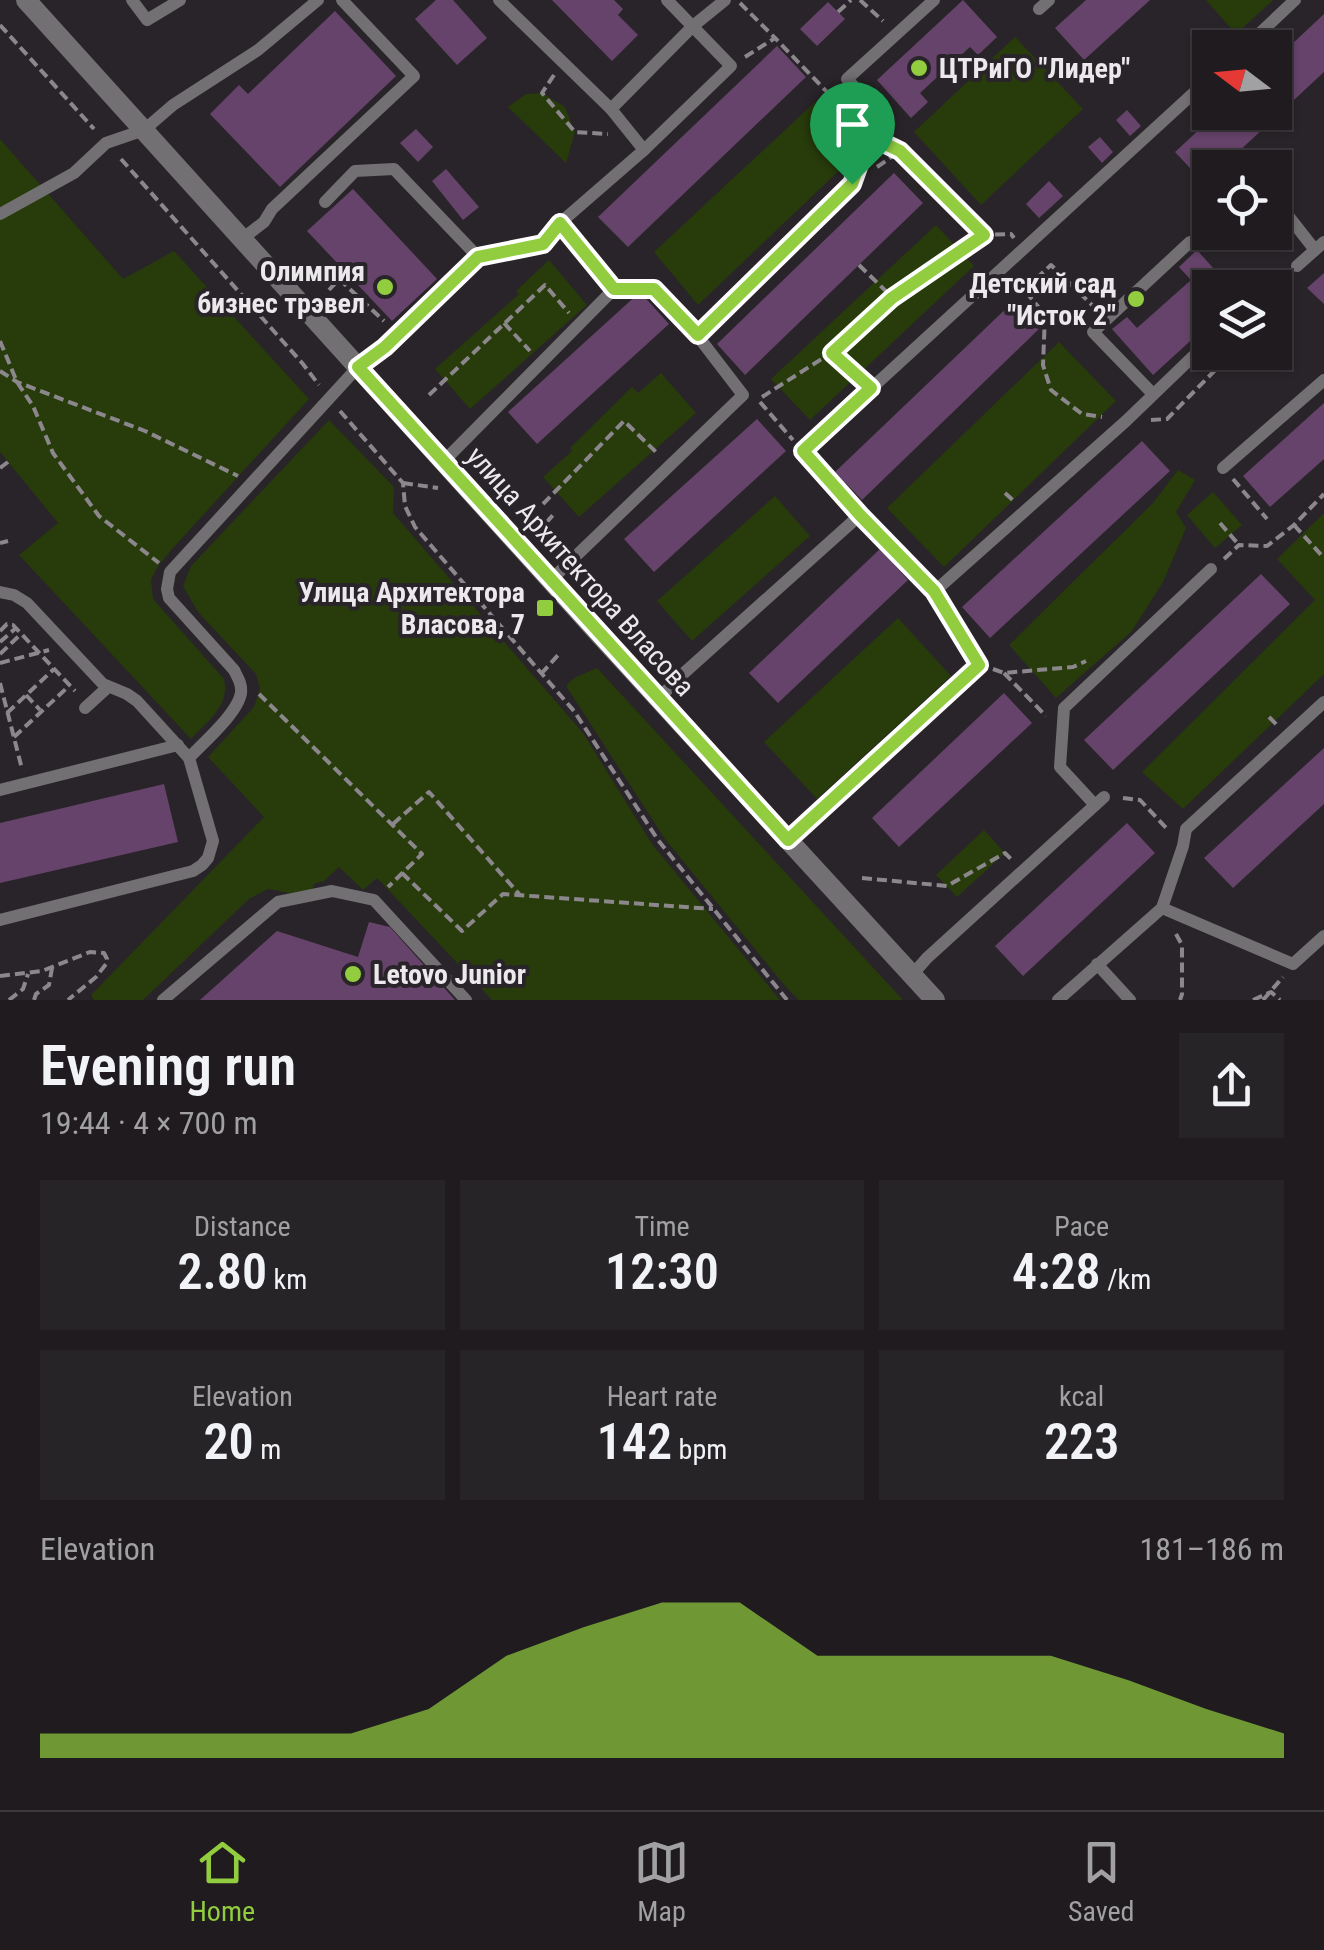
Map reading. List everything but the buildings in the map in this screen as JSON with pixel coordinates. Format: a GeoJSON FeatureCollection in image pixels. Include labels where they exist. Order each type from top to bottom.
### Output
{"type":"FeatureCollection","features":[{"type":"Feature","properties":{"kind":"street","name":"улица Архитектора Власова"},"geometry":{"type":"LineString","coordinates":[[26,0],[935,1000]]}},
{"type":"Feature","properties":{"kind":"lane"},"geometry":{"type":"LineString","coordinates":[[132,0],[147,20],[180,0]]}},
{"type":"Feature","properties":{"kind":"lane"},"geometry":{"type":"LineString","coordinates":[[0,214],[74,172],[106,142],[144,130],[173,105],[258,50],[318,0]]}},
{"type":"Feature","properties":{"kind":"lane"},"geometry":{"type":"LineString","coordinates":[[242,239],[414,76],[342,0]]}},
{"type":"Feature","properties":{"kind":"lane"},"geometry":{"type":"LineString","coordinates":[[499,0],[611,109],[644,150]]}},
{"type":"Feature","properties":{"kind":"lane"},"geometry":{"type":"LineString","coordinates":[[189,758],[235,708],[240,698],[240,680],[169,598],[170,572],[358,367],[399,334],[478,257],[543,244],[560,223],[644,150],[730,66],[668,0]]}},
{"type":"Feature","properties":{"kind":"lane"},"geometry":{"type":"LineString","coordinates":[[611,109],[693,26],[725,0]]}},
{"type":"Feature","properties":{"kind":"lane"},"geometry":{"type":"LineString","coordinates":[[551,580],[743,395],[698,335],[852,184],[871,123],[881,115],[848,80],[934,0]]}},
{"type":"Feature","properties":{"kind":"lane"},"geometry":{"type":"LineString","coordinates":[[1263,30],[1295,0]]}},
{"type":"Feature","properties":{"kind":"lane"},"geometry":{"type":"LineString","coordinates":[[660,698],[860,515],[803,451],[1192,95]]}},
{"type":"Feature","properties":{"kind":"lane"},"geometry":{"type":"LineString","coordinates":[[326,202],[355,171],[394,170],[478,257]]}},
{"type":"Feature","properties":{"kind":"lane"},"geometry":{"type":"LineString","coordinates":[[1292,217],[1320,246],[1298,266]]}},
{"type":"Feature","properties":{"kind":"lane"},"geometry":{"type":"LineString","coordinates":[[444,461],[614,289],[560,223]]}},
{"type":"Feature","properties":{"kind":"lane"},"geometry":{"type":"LineString","coordinates":[[1153,394],[1092,332],[1190,242]]}},
{"type":"Feature","properties":{"kind":"lane"},"geometry":{"type":"LineString","coordinates":[[788,840],[979,665],[934,591],[1126,421],[1192,357]]}},
{"type":"Feature","properties":{"kind":"lane"},"geometry":{"type":"LineString","coordinates":[[1224,468],[1324,380]]}},
{"type":"Feature","properties":{"kind":"lane"},"geometry":{"type":"LineString","coordinates":[[912,975],[1100,801],[1060,767],[1064,708],[1211,570]]}},
{"type":"Feature","properties":{"kind":"lane"},"geometry":{"type":"LineString","coordinates":[[0,592],[28,603],[108,687],[138,701],[178,745],[189,758],[213,841],[202,865],[193,870],[0,920]]}},
{"type":"Feature","properties":{"kind":"lane"},"geometry":{"type":"LineString","coordinates":[[87,707],[108,687]]}},
{"type":"Feature","properties":{"kind":"lane"},"geometry":{"type":"LineString","coordinates":[[1058,1000],[1162,908],[1186,829],[1324,702]]}},
{"type":"Feature","properties":{"kind":"lane"},"geometry":{"type":"LineString","coordinates":[[0,790],[178,745]]}},
{"type":"Feature","properties":{"kind":"lane"},"geometry":{"type":"LineString","coordinates":[[164,1000],[278,902],[332,891],[374,900],[466,1000]]}},
{"type":"Feature","properties":{"kind":"lane"},"geometry":{"type":"LineString","coordinates":[[1162,908],[1293,964],[1324,936]]}},
{"type":"Feature","properties":{"kind":"lane"},"geometry":{"type":"LineString","coordinates":[[1097,964],[1130,1000]]}},
{"type":"Feature","properties":{"kind":"path"},"geometry":{"type":"LineString","coordinates":[[736,0],[869,136],[900,151],[984,235]]}},
{"type":"Feature","properties":{"kind":"path"},"geometry":{"type":"LineString","coordinates":[[838,12],[851,0]]}},
{"type":"Feature","properties":{"kind":"path"},"geometry":{"type":"LineString","coordinates":[[860,0],[898,34]]}},
{"type":"Feature","properties":{"kind":"path"},"geometry":{"type":"LineString","coordinates":[[0,25],[403,482],[405,506],[415,527],[574,711],[658,840],[787,1000]]}},
{"type":"Feature","properties":{"kind":"path"},"geometry":{"type":"LineString","coordinates":[[730,66],[775,38]]}},
{"type":"Feature","properties":{"kind":"path"},"geometry":{"type":"LineString","coordinates":[[563,62],[542,93],[575,132],[632,135]]}},
{"type":"Feature","properties":{"kind":"path"},"geometry":{"type":"LineString","coordinates":[[803,451],[758,400],[832,353],[892,298],[984,235],[1011,234],[1023,250]]}},
{"type":"Feature","properties":{"kind":"path"},"geometry":{"type":"LineString","coordinates":[[860,265],[892,298]]}},
{"type":"Feature","properties":{"kind":"path"},"geometry":{"type":"LineString","coordinates":[[1108,319],[1051,266],[1026,289],[1044,315],[1043,365],[1052,390],[1082,414],[1126,421],[1166,419],[1216,370]]}},
{"type":"Feature","properties":{"kind":"path"},"geometry":{"type":"LineString","coordinates":[[1292,277],[1298,266]]}},
{"type":"Feature","properties":{"kind":"path"},"geometry":{"type":"LineString","coordinates":[[330,290],[346,272]]}},
{"type":"Feature","properties":{"kind":"path"},"geometry":{"type":"LineString","coordinates":[[339,279],[399,334]]}},
{"type":"Feature","properties":{"kind":"path"},"geometry":{"type":"LineString","coordinates":[[429,395],[545,286],[578,325]]}},
{"type":"Feature","properties":{"kind":"path"},"geometry":{"type":"LineString","coordinates":[[614,289],[654,289],[698,335]]}},
{"type":"Feature","properties":{"kind":"path"},"geometry":{"type":"LineString","coordinates":[[504,323],[540,362]]}},
{"type":"Feature","properties":{"kind":"path"},"geometry":{"type":"LineString","coordinates":[[0,340],[53,453],[99,516],[170,572]]}},
{"type":"Feature","properties":{"kind":"path"},"geometry":{"type":"LineString","coordinates":[[832,353],[871,388]]}},
{"type":"Feature","properties":{"kind":"path"},"geometry":{"type":"LineString","coordinates":[[0,371],[17,382],[145,432],[252,482]]}},
{"type":"Feature","properties":{"kind":"path"},"geometry":{"type":"LineString","coordinates":[[542,504],[624,421],[670,465]]}},
{"type":"Feature","properties":{"kind":"path"},"geometry":{"type":"LineString","coordinates":[[0,468],[8,462]]}},
{"type":"Feature","properties":{"kind":"path"},"geometry":{"type":"LineString","coordinates":[[1224,468],[1268,518]]}},
{"type":"Feature","properties":{"kind":"path"},"geometry":{"type":"LineString","coordinates":[[1211,570],[1239,546],[1267,546],[1324,494]]}},
{"type":"Feature","properties":{"kind":"path"},"geometry":{"type":"LineString","coordinates":[[860,515],[934,591]]}},
{"type":"Feature","properties":{"kind":"path"},"geometry":{"type":"LineString","coordinates":[[1220,522],[1239,546]]}},
{"type":"Feature","properties":{"kind":"path"},"geometry":{"type":"LineString","coordinates":[[1294,524],[1324,558]]}},
{"type":"Feature","properties":{"kind":"path"},"geometry":{"type":"LineString","coordinates":[[0,543],[8,541]]}},
{"type":"Feature","properties":{"kind":"path"},"geometry":{"type":"LineString","coordinates":[[0,630],[9,624],[16,628],[87,707]]}},
{"type":"Feature","properties":{"kind":"path"},"geometry":{"type":"LineString","coordinates":[[0,642],[16,628]]}},
{"type":"Feature","properties":{"kind":"path"},"geometry":{"type":"LineString","coordinates":[[0,654],[22,634]]}},
{"type":"Feature","properties":{"kind":"path"},"geometry":{"type":"LineString","coordinates":[[0,662],[67,645]]}},
{"type":"Feature","properties":{"kind":"path"},"geometry":{"type":"LineString","coordinates":[[1062,733],[1004,673],[1074,668],[1098,655],[1125,651]]}},
{"type":"Feature","properties":{"kind":"path"},"geometry":{"type":"LineString","coordinates":[[541,674],[560,653]]}},
{"type":"Feature","properties":{"kind":"path"},"geometry":{"type":"LineString","coordinates":[[8,712],[54,669]]}},
{"type":"Feature","properties":{"kind":"path"},"geometry":{"type":"LineString","coordinates":[[234,670],[422,854],[374,900]]}},
{"type":"Feature","properties":{"kind":"path"},"geometry":{"type":"LineString","coordinates":[[0,683],[25,784]]}},
{"type":"Feature","properties":{"kind":"path"},"geometry":{"type":"LineString","coordinates":[[14,737],[69,686]]}},
{"type":"Feature","properties":{"kind":"path"},"geometry":{"type":"LineString","coordinates":[[26,695],[41,712]]}},
{"type":"Feature","properties":{"kind":"path"},"geometry":{"type":"LineString","coordinates":[[392,825],[429,792],[520,896]]}},
{"type":"Feature","properties":{"kind":"path"},"geometry":{"type":"LineString","coordinates":[[1140,800],[1182,846]]}},
{"type":"Feature","properties":{"kind":"path"},"geometry":{"type":"LineString","coordinates":[[862,878],[947,886],[1005,853],[1022,871]]}},
{"type":"Feature","properties":{"kind":"path"},"geometry":{"type":"LineString","coordinates":[[402,873],[462,931],[503,894],[713,909]]}},
{"type":"Feature","properties":{"kind":"path"},"geometry":{"type":"LineString","coordinates":[[1162,908],[1182,945],[1180,1000]]}},
{"type":"Feature","properties":{"kind":"path"},"geometry":{"type":"LineString","coordinates":[[0,976],[52,968],[90,952],[106,956],[102,971],[68,1000]]}},
{"type":"Feature","properties":{"kind":"path"},"geometry":{"type":"LineString","coordinates":[[1263,1000],[1293,964]]}},
{"type":"Feature","properties":{"kind":"path"},"geometry":{"type":"LineString","coordinates":[[34,1000],[49,985],[52,968]]}},
{"type":"Feature","properties":{"kind":"path"},"geometry":{"type":"LineString","coordinates":[[9,1000],[24,989],[28,974]]}},
{"type":"Feature","properties":{"kind":"path"},"geometry":{"type":"LineString","coordinates":[[1253,1000],[1271,992]]}},
{"type":"Feature","properties":{"kind":"path"},"geometry":{"type":"LineString","coordinates":[[1271,992],[1280,1000]]}},
{"type":"Feature","properties":{"kind":"green space"},"geometry":{"type":"Polygon","coordinates":[[[1206,0],[1273,0],[1240,30],[1232,30],[1206,0]]]}},
{"type":"Feature","properties":{"kind":"green space"},"geometry":{"type":"Polygon","coordinates":[[[1015,37],[1083,109],[981,205],[914,132],[1015,37]]]}},
{"type":"Feature","properties":{"kind":"green space"},"geometry":{"type":"Polygon","coordinates":[[[542,93],[565,107],[575,132],[566,163],[508,107],[526,94],[542,93]]]}},
{"type":"Feature","properties":{"kind":"green space"},"geometry":{"type":"Polygon","coordinates":[[[815,102],[847,163],[698,305],[654,252],[815,102]]]}},
{"type":"Feature","properties":{"kind":"green space"},"geometry":{"type":"Polygon","coordinates":[[[0,139],[123,279],[174,251],[309,399],[173,548],[151,580],[153,599],[224,679],[221,705],[191,739],[19,555],[58,523],[0,452],[0,139]]]}},
{"type":"Feature","properties":{"kind":"green space"},"geometry":{"type":"Polygon","coordinates":[[[936,225],[974,266],[810,420],[771,379],[936,225]]]}},
{"type":"Feature","properties":{"kind":"green space"},"geometry":{"type":"Polygon","coordinates":[[[549,260],[587,305],[470,409],[435,369],[519,294],[516,291],[549,260]]]}},
{"type":"Feature","properties":{"kind":"green space"},"geometry":{"type":"Polygon","coordinates":[[[1059,342],[1116,401],[944,567],[887,508],[1059,342]]]}},
{"type":"Feature","properties":{"kind":"green space"},"geometry":{"type":"Polygon","coordinates":[[[661,373],[696,413],[579,517],[543,477],[632,387],[638,393],[661,373]]]}},
{"type":"Feature","properties":{"kind":"green space"},"geometry":{"type":"Polygon","coordinates":[[[329,420],[394,487],[393,513],[583,733],[652,844],[780,1000],[492,1000],[377,878],[363,890],[339,867],[324,881],[314,884],[310,895],[268,889],[249,899],[143,1000],[94,1000],[91,995],[264,817],[208,757],[254,707],[260,688],[256,674],[198,612],[183,586],[191,566],[329,420]]]}},
{"type":"Feature","properties":{"kind":"green space"},"geometry":{"type":"Polygon","coordinates":[[[1178,470],[1195,480],[1176,512],[1186,528],[1163,582],[1132,631],[1056,698],[1009,645],[1153,503],[1178,470]]]}},
{"type":"Feature","properties":{"kind":"green space"},"geometry":{"type":"Polygon","coordinates":[[[1213,492],[1242,525],[1215,548],[1187,515],[1213,492]]]}},
{"type":"Feature","properties":{"kind":"green space"},"geometry":{"type":"Polygon","coordinates":[[[775,496],[810,536],[692,641],[657,601],[775,496]]]}},
{"type":"Feature","properties":{"kind":"green space"},"geometry":{"type":"Polygon","coordinates":[[[1324,513],[1324,674],[1183,809],[1142,772],[1315,600],[1277,559],[1324,513]]]}},
{"type":"Feature","properties":{"kind":"green space"},"geometry":{"type":"Polygon","coordinates":[[[898,618],[951,676],[817,799],[764,742],[898,618]]]}},
{"type":"Feature","properties":{"kind":"green space"},"geometry":{"type":"Polygon","coordinates":[[[597,668],[903,1000],[799,1000],[785,986],[665,839],[566,686],[597,668]]]}},
{"type":"Feature","properties":{"kind":"green space"},"geometry":{"type":"Polygon","coordinates":[[[984,830],[1005,853],[957,897],[936,875],[984,830]]]}},
{"type":"Feature","properties":{"kind":"place","name":"ЦТРиГО \"Лидер\""},"geometry":{"type":"Point","coordinates":[919,68]}},
{"type":"Feature","properties":{"kind":"place","name":"Олимпия бизнес трэвел"},"geometry":{"type":"Point","coordinates":[385,287]}},
{"type":"Feature","properties":{"kind":"place","name":"Детский сад \"Исток 2\""},"geometry":{"type":"Point","coordinates":[1136,299]}},
{"type":"Feature","properties":{"kind":"place","name":"Улица Архитектора Власова, 7"},"geometry":{"type":"Point","coordinates":[545,608]}},
{"type":"Feature","properties":{"kind":"place","name":"Letovo Junior"},"geometry":{"type":"Point","coordinates":[353,974]}},
{"type":"Feature","properties":{"kind":"route"},"geometry":{"type":"LineString","coordinates":[[869,136],[900,151],[984,235],[892,298],[832,353],[871,388],[803,451],[934,591],[979,665],[788,840],[358,367],[385,347],[478,257],[543,244],[560,223],[614,289],[654,289],[698,335],[852,184],[869,136]]}}]}
